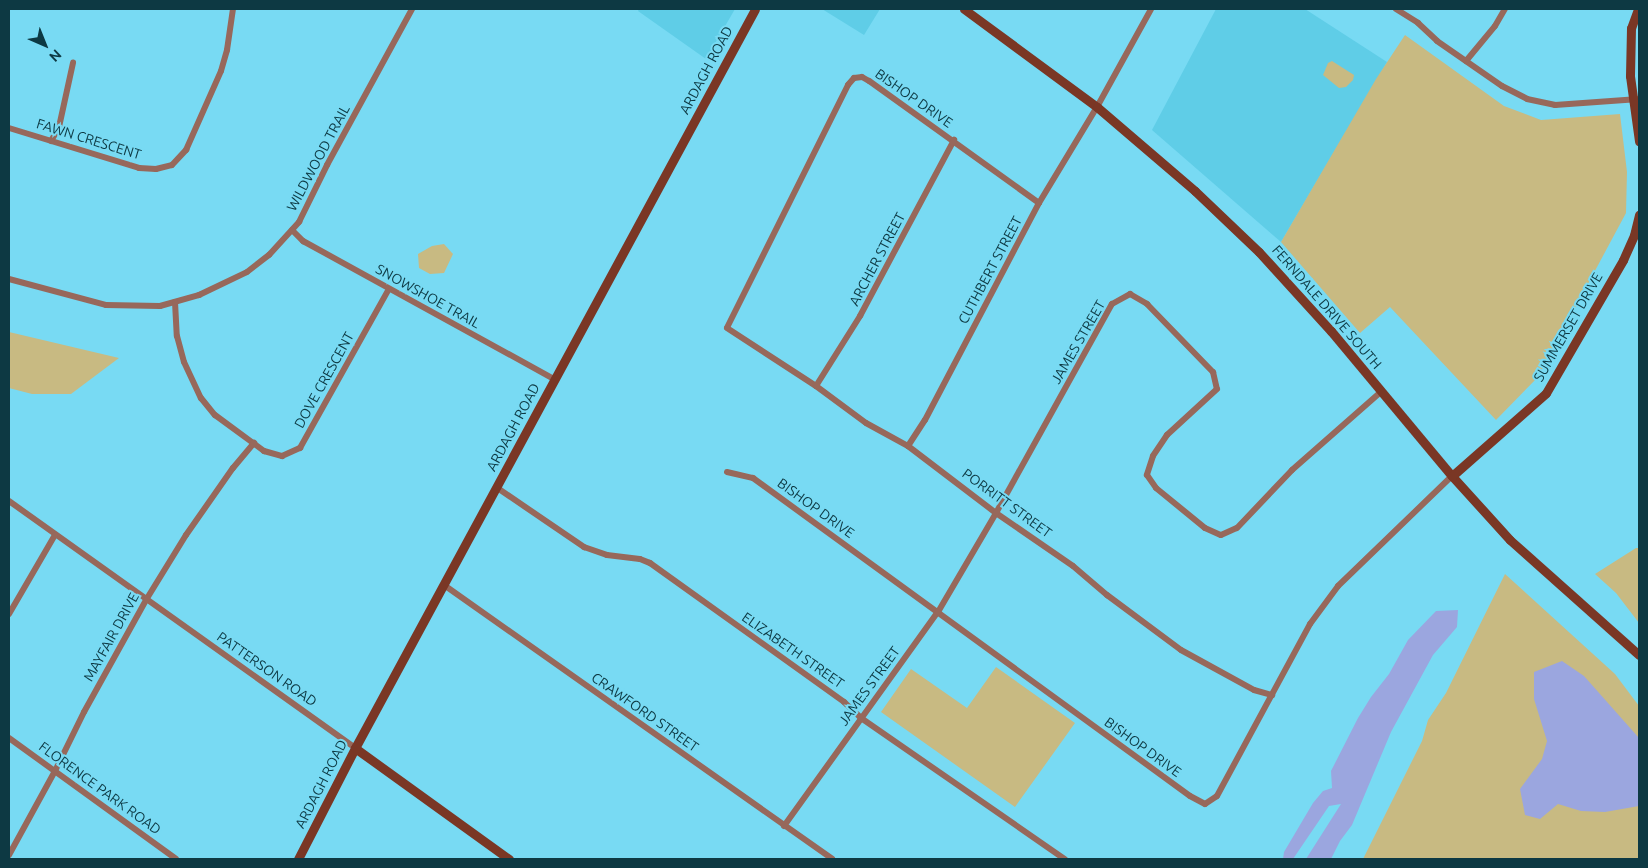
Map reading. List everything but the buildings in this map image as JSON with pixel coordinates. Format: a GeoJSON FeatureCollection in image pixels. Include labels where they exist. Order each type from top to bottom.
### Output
{"type":"FeatureCollection","features":[{"type":"Feature","properties":{"kind":"street","name":"FAWN CRESCENT"},"geometry":{"type":"LineString","coordinates":[[9,128],[140,168],[156,170],[172,165],[186,150],[221,71],[227,50],[233,9]]}},
{"type":"Feature","properties":{"kind":"street","name":"WILDWOOD TRAIL"},"geometry":{"type":"LineString","coordinates":[[9,278],[106,305],[160,306],[199,295],[247,272],[269,255],[299,222],[327,165],[412,9]]}},
{"type":"Feature","properties":{"kind":"street","name":"ARDAGH ROAD"},"geometry":{"type":"LineString","coordinates":[[298,859],[355,748],[755,9]]}},
{"type":"Feature","properties":{"kind":"street","name":"FERNDALE DRIVE SOUTH"},"geometry":{"type":"LineString","coordinates":[[964,9],[1097,107],[1196,191],[1259,252],[1382,391],[1452,476],[1527,557],[1639,655]]}},
{"type":"Feature","properties":{"kind":"street","name":"CUTHBERT STREET"},"geometry":{"type":"LineString","coordinates":[[908,446],[925,420],[1039,203],[1097,107],[1151,9]]}},
{"type":"Feature","properties":{"kind":"street"},"geometry":{"type":"LineString","coordinates":[[1396,9],[1418,23],[1437,41],[1502,86],[1527,98],[1555,105],[1636,100]]}},
{"type":"Feature","properties":{"kind":"street"},"geometry":{"type":"LineString","coordinates":[[1466,61],[1495,26],[1506,9]]}},
{"type":"Feature","properties":{"kind":"street"},"geometry":{"type":"LineString","coordinates":[[1638,9],[1631,28],[1630,76],[1636,100],[1639,141]]}},
{"type":"Feature","properties":{"kind":"street"},"geometry":{"type":"LineString","coordinates":[[51,141],[59,127],[73,63]]}},
{"type":"Feature","properties":{"kind":"street","name":"BISHOP DRIVE"},"geometry":{"type":"LineString","coordinates":[[728,328],[848,85],[854,78],[862,77],[869,81],[954,140],[1039,203]]}},
{"type":"Feature","properties":{"kind":"street","name":"ARCHER STREET"},"geometry":{"type":"LineString","coordinates":[[816,386],[860,316],[954,140]]}},
{"type":"Feature","properties":{"kind":"street","name":"SUMMERSET DRIVE"},"geometry":{"type":"LineString","coordinates":[[1452,476],[1546,393],[1623,260],[1634,235],[1639,215]]}},
{"type":"Feature","properties":{"kind":"street","name":"SNOWSHOE TRAIL"},"geometry":{"type":"LineString","coordinates":[[292,230],[303,240],[389,289],[554,379]]}},
{"type":"Feature","properties":{"kind":"street","name":"DOVE CRESCENT"},"geometry":{"type":"LineString","coordinates":[[175,302],[177,336],[184,362],[202,398],[215,415],[264,451],[282,456],[300,448],[389,289]]}},
{"type":"Feature","properties":{"kind":"street","name":"JAMES STREET"},"geometry":{"type":"LineString","coordinates":[[784,826],[938,612],[996,513],[1112,304],[1130,294],[1147,304],[1213,372],[1216,389],[1167,435],[1153,456],[1147,475],[1156,488],[1191,517],[1205,528],[1221,535],[1238,528],[1292,470],[1382,391]]}},
{"type":"Feature","properties":{"kind":"street","name":"PORRITT STREET"},"geometry":{"type":"LineString","coordinates":[[728,328],[816,386],[866,423],[908,446],[996,513],[1073,566],[1107,595],[1180,650],[1254,690],[1272,695]]}},
{"type":"Feature","properties":{"kind":"street","name":"MAYFAIR DRIVE"},"geometry":{"type":"LineString","coordinates":[[9,855],[55,771],[84,712],[146,600],[202,513],[233,468],[254,443]]}},
{"type":"Feature","properties":{"kind":"street","name":"BISHOP DRIVE"},"geometry":{"type":"LineString","coordinates":[[727,472],[752,478],[938,612],[966,635],[1190,796],[1205,804],[1217,796],[1310,624],[1338,586],[1452,476]]}},
{"type":"Feature","properties":{"kind":"street","name":"ELIZABETH STREET"},"geometry":{"type":"LineString","coordinates":[[496,487],[580,545],[603,554],[641,559],[649,562],[844,702],[861,718],[1065,859]]}},
{"type":"Feature","properties":{"kind":"street","name":"PATTERSON ROAD"},"geometry":{"type":"LineString","coordinates":[[9,501],[55,536],[509,859]]}},
{"type":"Feature","properties":{"kind":"street"},"geometry":{"type":"LineString","coordinates":[[9,614],[55,536]]}},
{"type":"Feature","properties":{"kind":"street","name":"CRAWFORD STREET"},"geometry":{"type":"LineString","coordinates":[[444,585],[832,859]]}},
{"type":"Feature","properties":{"kind":"street","name":"FLORENCE PARK ROAD"},"geometry":{"type":"LineString","coordinates":[[9,738],[176,859]]}},
{"type":"Feature","properties":{"kind":"shaded area"},"geometry":{"type":"Polygon","coordinates":[[[639,9],[735,9],[706,59],[638,11],[639,9]]]}},
{"type":"Feature","properties":{"kind":"shaded area"},"geometry":{"type":"Polygon","coordinates":[[[822,9],[880,9],[864,35],[822,9]]]}},
{"type":"Feature","properties":{"kind":"shaded area"},"geometry":{"type":"Polygon","coordinates":[[[1216,9],[1305,9],[1387,62],[1281,242],[1152,130],[1216,9]]]}},
{"type":"Feature","properties":{"kind":"shaded area"},"geometry":{"type":"Polygon","coordinates":[[[1405,35],[1504,106],[1541,120],[1620,114],[1627,172],[1626,213],[1538,377],[1496,420],[1390,307],[1360,333],[1281,242],[1376,79],[1405,35]]]}},
{"type":"Feature","properties":{"kind":"shaded area"},"geometry":{"type":"Polygon","coordinates":[[[1332,61],[1354,75],[1353,80],[1346,87],[1339,88],[1323,75],[1328,63],[1332,61]]]}},
{"type":"Feature","properties":{"kind":"shaded area"},"geometry":{"type":"Polygon","coordinates":[[[444,244],[453,254],[444,273],[430,274],[419,268],[418,254],[432,246],[444,244]]]}},
{"type":"Feature","properties":{"kind":"shaded area"},"geometry":{"type":"Polygon","coordinates":[[[9,332],[119,358],[71,394],[32,394],[9,388],[9,332]]]}},
{"type":"Feature","properties":{"kind":"shaded area"},"geometry":{"type":"Polygon","coordinates":[[[1636,548],[1639,548],[1639,623],[1616,593],[1595,574],[1636,548]]]}},
{"type":"Feature","properties":{"kind":"shaded area"},"geometry":{"type":"Polygon","coordinates":[[[1505,574],[1615,674],[1639,706],[1639,859],[1363,859],[1422,741],[1428,720],[1446,693],[1505,574]]]}},
{"type":"Feature","properties":{"kind":"shaded area"},"geometry":{"type":"Polygon","coordinates":[[[1458,610],[1457,627],[1433,655],[1391,732],[1352,825],[1340,841],[1331,859],[1306,859],[1341,804],[1329,806],[1293,859],[1283,859],[1284,852],[1313,803],[1323,791],[1332,788],[1331,771],[1358,718],[1389,674],[1408,640],[1436,611],[1458,610]]]}},
{"type":"Feature","properties":{"kind":"shaded area"},"geometry":{"type":"Polygon","coordinates":[[[1562,661],[1584,676],[1639,738],[1639,806],[1605,812],[1581,811],[1558,804],[1540,819],[1525,815],[1520,789],[1542,759],[1547,741],[1534,699],[1534,672],[1562,661]]]}},
{"type":"Feature","properties":{"kind":"shaded area"},"geometry":{"type":"Polygon","coordinates":[[[996,667],[1075,723],[1015,807],[881,712],[911,669],[967,708],[996,667]]]}}]}
